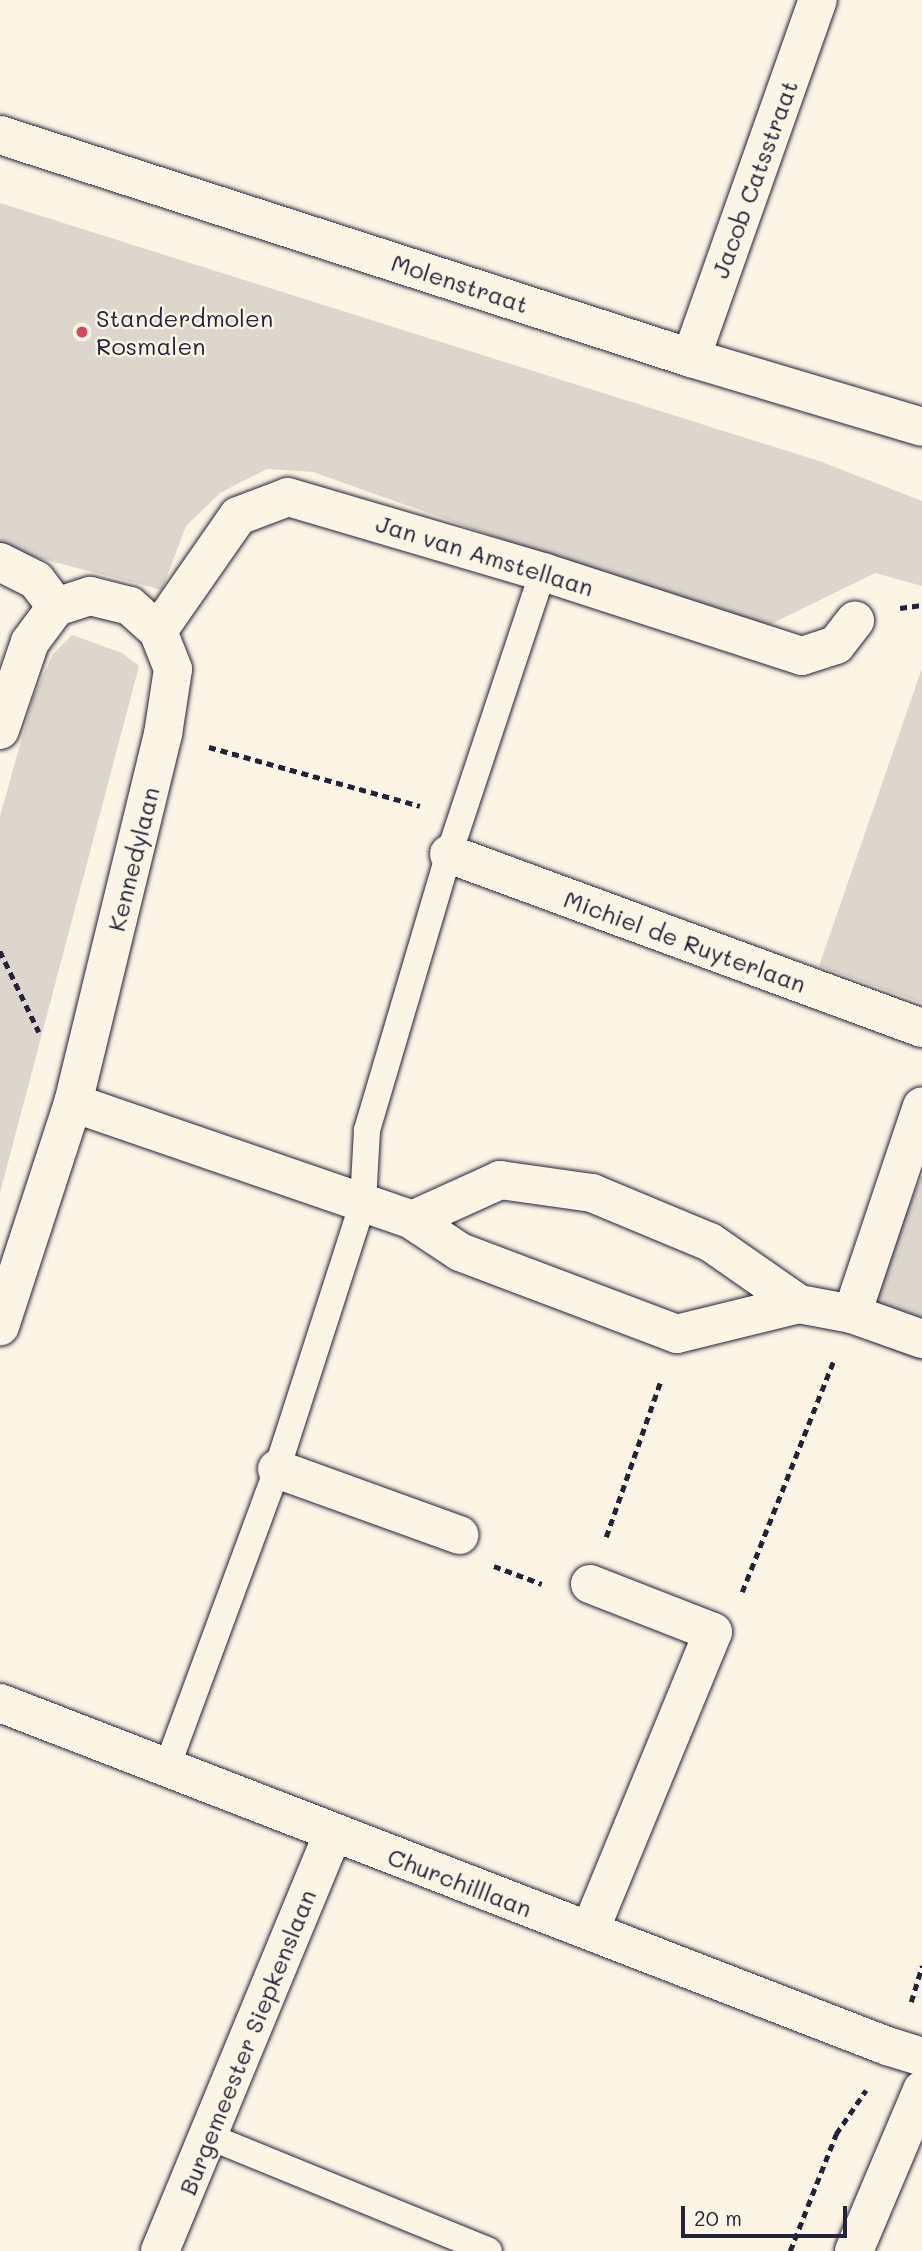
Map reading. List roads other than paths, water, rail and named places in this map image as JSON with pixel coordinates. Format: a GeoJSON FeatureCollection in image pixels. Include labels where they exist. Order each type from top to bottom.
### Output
{"type":"FeatureCollection","features":[{"type":"Feature","properties":{"kind":"street","name":"Jacob Catsstraat"},"geometry":{"type":"LineString","coordinates":[[691,358],[818,0]]}},
{"type":"Feature","properties":{"kind":"street","name":"Molenstraat"},"geometry":{"type":"LineString","coordinates":[[0,135],[691,358],[922,427]]}},
{"type":"Feature","properties":{"kind":"street","name":"Jan van Amstellaan"},"geometry":{"type":"LineString","coordinates":[[158,631],[238,516],[288,497],[543,572],[802,656],[836,645],[855,621]]}},
{"type":"Feature","properties":{"kind":"street"},"geometry":{"type":"LineString","coordinates":[[0,562],[36,580],[57,607],[30,642],[0,730]]}},
{"type":"Feature","properties":{"kind":"street","name":"Kennedylaan"},"geometry":{"type":"LineString","coordinates":[[0,1326],[73,1102],[163,734],[173,669],[158,631],[130,606],[90,596],[57,607]]}},
{"type":"Feature","properties":{"kind":"street","name":"Michiel de Ruyterlaan"},"geometry":{"type":"LineString","coordinates":[[449,854],[922,1028]]}},
{"type":"Feature","properties":{"kind":"street"},"geometry":{"type":"LineString","coordinates":[[73,1102],[412,1220],[460,1252],[677,1334],[799,1304]]}},
{"type":"Feature","properties":{"kind":"street"},"geometry":{"type":"LineString","coordinates":[[852,1314],[922,1106]]}},
{"type":"Feature","properties":{"kind":"street"},"geometry":{"type":"LineString","coordinates":[[412,1220],[500,1180],[592,1193],[710,1242],[799,1304],[852,1314],[922,1339]]}},
{"type":"Feature","properties":{"kind":"street"},"geometry":{"type":"LineString","coordinates":[[277,1469],[459,1535]]}},
{"type":"Feature","properties":{"kind":"street"},"geometry":{"type":"LineString","coordinates":[[590,1584],[713,1632],[590,1931]]}},
{"type":"Feature","properties":{"kind":"street","name":"Churchilllaan"},"geometry":{"type":"LineString","coordinates":[[0,1703],[905,2052]]}},
{"type":"Feature","properties":{"kind":"street","name":"Burgemeester Siepkenslaan"},"geometry":{"type":"LineString","coordinates":[[160,2251],[210,2137],[334,1833]]}},
{"type":"Feature","properties":{"kind":"street"},"geometry":{"type":"LineString","coordinates":[[854,2251],[922,2090]]}},
{"type":"Feature","properties":{"kind":"lane"},"geometry":{"type":"LineString","coordinates":[[167,1767],[277,1469],[363,1202],[367,1130],[449,854],[543,572]]}},
{"type":"Feature","properties":{"kind":"lane"},"geometry":{"type":"LineString","coordinates":[[210,2137],[487,2251]]}},
{"type":"Feature","properties":{"kind":"place","name":"Standerdmolen Rosmalen"},"geometry":{"type":"Point","coordinates":[82,332]}}]}
